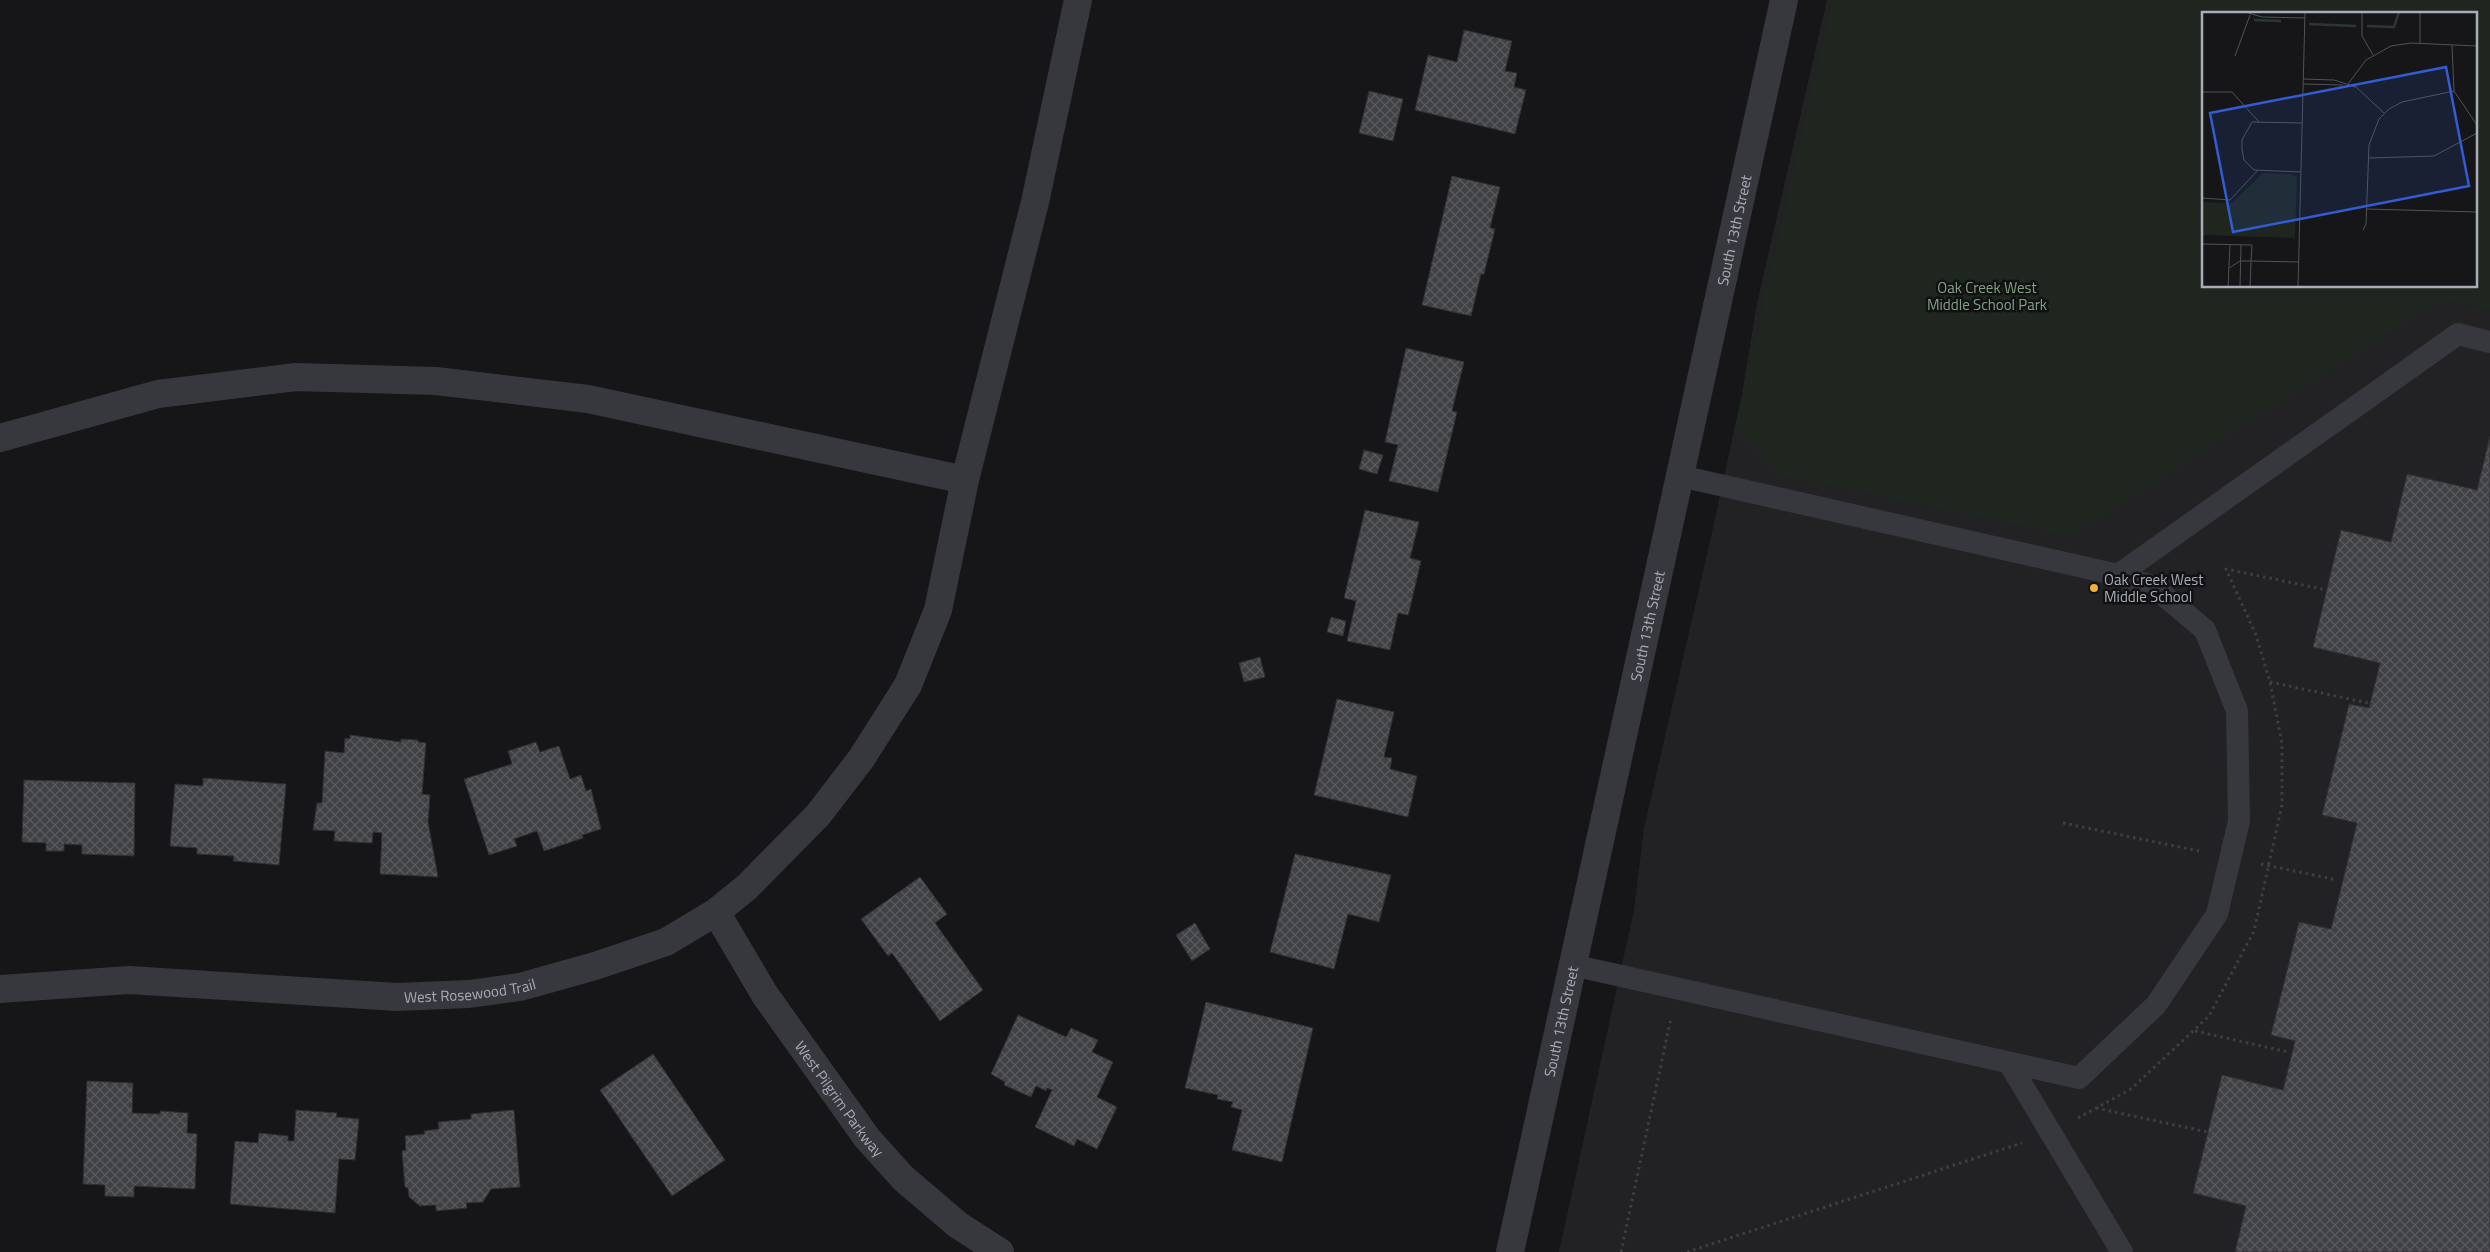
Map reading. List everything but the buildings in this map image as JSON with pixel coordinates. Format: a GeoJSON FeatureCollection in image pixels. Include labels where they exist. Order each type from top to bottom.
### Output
{"type":"FeatureCollection","features":[{"type":"Feature","properties":{"kind":"street","name":"West Rosewood Trail"},"geometry":{"type":"LineString","coordinates":[[0,988],[129,980],[397,997],[468,994],[520,987],[595,966],[666,942],[716,912],[747,887],[783,853],[818,815],[861,759],[908,686],[938,610],[965,480],[1035,202],[1078,0]]}},
{"type":"Feature","properties":{"kind":"street","name":"South 13th Street"},"geometry":{"type":"LineString","coordinates":[[1510,1252],[1784,0]]}},
{"type":"Feature","properties":{"kind":"street"},"geometry":{"type":"LineString","coordinates":[[0,438],[158,394],[296,376],[436,381],[588,399],[965,480]]}},
{"type":"Feature","properties":{"kind":"street","name":"West Pilgrim Parkway"},"geometry":{"type":"LineString","coordinates":[[716,912],[765,995],[867,1138],[903,1178],[958,1225],[1000,1252]]}},
{"type":"Feature","properties":{"kind":"lane"},"geometry":{"type":"LineString","coordinates":[[2118,575],[2458,334],[2490,342]]}},
{"type":"Feature","properties":{"kind":"lane"},"geometry":{"type":"LineString","coordinates":[[1572,965],[2079,1078],[2156,1005],[2217,914],[2239,821],[2237,711],[2205,630],[2154,587],[2118,575],[1680,476]]}},
{"type":"Feature","properties":{"kind":"lane"},"geometry":{"type":"LineString","coordinates":[[2009,1063],[2122,1252]]}},
{"type":"Feature","properties":{"kind":"path"},"geometry":{"type":"LineString","coordinates":[[2270,866],[2282,805],[2282,743],[2270,682],[2256,635],[2226,569],[2327,590]]}},
{"type":"Feature","properties":{"kind":"path"},"geometry":{"type":"LineString","coordinates":[[2270,682],[2373,704]]}},
{"type":"Feature","properties":{"kind":"path"},"geometry":{"type":"LineString","coordinates":[[1621,1252],[1677,988]]}},
{"type":"Feature","properties":{"kind":"path"},"geometry":{"type":"LineString","coordinates":[[2194,1031],[2288,1052]]}},
{"type":"Feature","properties":{"kind":"path"},"geometry":{"type":"LineString","coordinates":[[2096,1108],[2212,1133]]}},
{"type":"Feature","properties":{"kind":"shaded area","name":"Oak Creek West Middle School"},"geometry":{"type":"Polygon","coordinates":[[[1827,0],[2490,0],[2490,1252],[1559,1252],[1634,910],[1644,828],[1742,394],[1757,303],[1827,0]]]}},
{"type":"Feature","properties":{"kind":"green space","name":"Oak Creek West Middle School Park"},"geometry":{"type":"Polygon","coordinates":[[[1832,0],[2490,0],[2490,310],[2441,299],[2070,536],[1780,475],[1735,427],[1832,0]]]}},
{"type":"Feature","properties":{"kind":"place","name":"Oak Creek West Middle School"},"geometry":{"type":"Point","coordinates":[2094,588]}}]}
